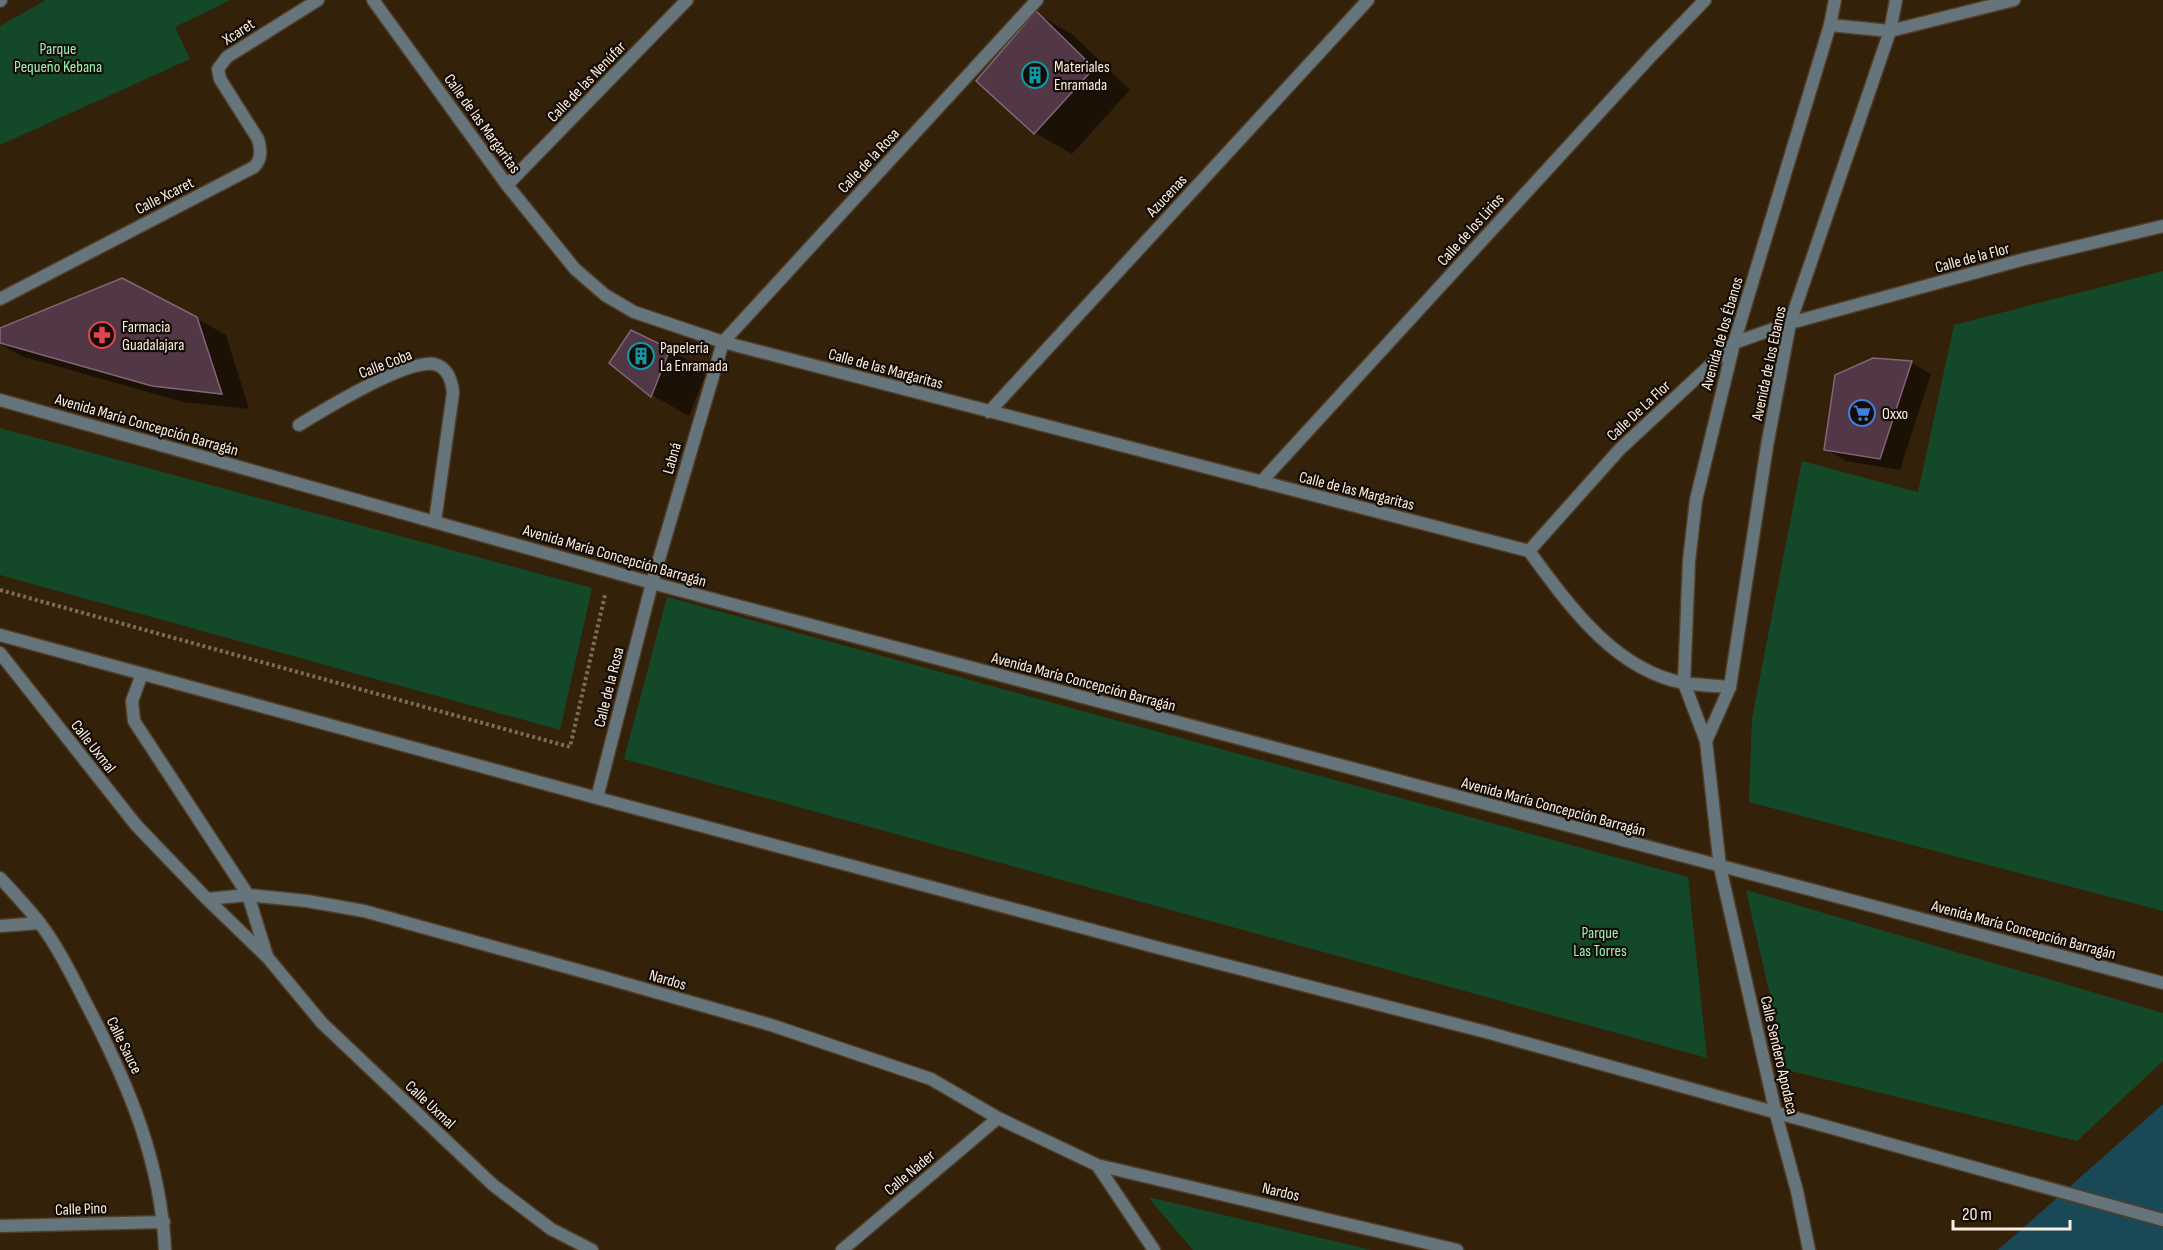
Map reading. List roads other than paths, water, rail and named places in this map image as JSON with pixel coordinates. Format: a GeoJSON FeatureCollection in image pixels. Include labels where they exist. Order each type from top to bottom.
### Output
{"type":"FeatureCollection","features":[{"type":"Feature","properties":{"kind":"street","name":"Xcaret"},"geometry":{"type":"LineString","coordinates":[[220,79],[219,69],[227,57],[318,0]]}},
{"type":"Feature","properties":{"kind":"street","name":"Calle de las Margaritas"},"geometry":{"type":"LineString","coordinates":[[373,0],[507,185],[575,269],[605,295],[634,312],[723,342],[1529,551]]}},
{"type":"Feature","properties":{"kind":"street","name":"Calle de las Nenúfar"},"geometry":{"type":"LineString","coordinates":[[507,185],[687,0]]}},
{"type":"Feature","properties":{"kind":"street","name":"Calle de la Rosa"},"geometry":{"type":"LineString","coordinates":[[723,342],[1037,0]]}},
{"type":"Feature","properties":{"kind":"street","name":"Azucenas"},"geometry":{"type":"LineString","coordinates":[[989,412],[1368,0]]}},
{"type":"Feature","properties":{"kind":"street","name":"Calle de los Lirios"},"geometry":{"type":"LineString","coordinates":[[1261,482],[1705,0]]}},
{"type":"Feature","properties":{"kind":"street","name":"Avenida de los Ébanos"},"geometry":{"type":"LineString","coordinates":[[1684,683],[1689,561],[1696,500],[1734,343],[1830,24],[1835,0]]}},
{"type":"Feature","properties":{"kind":"street","name":"Avenida de los Ebanos"},"geometry":{"type":"LineString","coordinates":[[1706,741],[1730,687],[1767,446],[1790,323],[1890,31],[1896,0]]}},
{"type":"Feature","properties":{"kind":"street"},"geometry":{"type":"LineString","coordinates":[[1830,24],[1890,31],[2014,0]]}},
{"type":"Feature","properties":{"kind":"street","name":"Calle Xcaret"},"geometry":{"type":"LineString","coordinates":[[0,299],[254,167],[260,157],[261,149],[258,139],[220,79]]}},
{"type":"Feature","properties":{"kind":"street","name":"Calle de la Flor"},"geometry":{"type":"LineString","coordinates":[[1790,323],[2021,260],[2163,226]]}},
{"type":"Feature","properties":{"kind":"street","name":"Calle De La Flor"},"geometry":{"type":"LineString","coordinates":[[1529,551],[1620,449],[1734,343],[1790,323]]}},
{"type":"Feature","properties":{"kind":"street","name":"Labná"},"geometry":{"type":"LineString","coordinates":[[652,583],[723,342]]}},
{"type":"Feature","properties":{"kind":"street","name":"Calle Coba"},"geometry":{"type":"LineString","coordinates":[[299,425],[366,386],[392,375],[419,365],[435,364],[442,368],[452,380],[453,393],[435,521]]}},
{"type":"Feature","properties":{"kind":"street","name":"Avenida María Concepción Barragán"},"geometry":{"type":"LineString","coordinates":[[0,400],[652,583],[2163,983]]}},
{"type":"Feature","properties":{"kind":"street"},"geometry":{"type":"LineString","coordinates":[[1529,551],[1567,603],[1617,652],[1659,675],[1684,683],[1730,687]]}},
{"type":"Feature","properties":{"kind":"street","name":"Calle de la Rosa"},"geometry":{"type":"LineString","coordinates":[[597,798],[652,583]]}},
{"type":"Feature","properties":{"kind":"street"},"geometry":{"type":"LineString","coordinates":[[0,635],[597,798],[1159,948],[1486,1032],[2163,1220]]}},
{"type":"Feature","properties":{"kind":"street","name":"Calle Uxmal"},"geometry":{"type":"LineString","coordinates":[[0,653],[136,825],[268,958],[322,1023],[493,1185],[551,1229],[592,1250]]}},
{"type":"Feature","properties":{"kind":"street","name":"Calle Uxmal"},"geometry":{"type":"LineString","coordinates":[[142,674],[132,701],[134,721],[248,896],[268,958]]}},
{"type":"Feature","properties":{"kind":"street"},"geometry":{"type":"LineString","coordinates":[[1684,683],[1706,741],[1720,867]]}},
{"type":"Feature","properties":{"kind":"street","name":"Calle Sendero Apodaca"},"geometry":{"type":"LineString","coordinates":[[1720,867],[1809,1250]]}},
{"type":"Feature","properties":{"kind":"street","name":"Calle Sauce"},"geometry":{"type":"LineString","coordinates":[[0,878],[40,923],[75,982],[117,1064],[140,1120],[152,1164],[164,1222],[165,1250]]}},
{"type":"Feature","properties":{"kind":"street","name":"Nardos"},"geometry":{"type":"LineString","coordinates":[[207,899],[248,896],[307,901],[364,911],[771,1025],[931,1079],[998,1118],[1097,1164],[1457,1250]]}},
{"type":"Feature","properties":{"kind":"street"},"geometry":{"type":"LineString","coordinates":[[0,926],[40,923]]}},
{"type":"Feature","properties":{"kind":"street","name":"Calle Nader"},"geometry":{"type":"LineString","coordinates":[[842,1250],[998,1118]]}},
{"type":"Feature","properties":{"kind":"street"},"geometry":{"type":"LineString","coordinates":[[1097,1164],[1154,1250]]}},
{"type":"Feature","properties":{"kind":"street","name":"Calle Pino"},"geometry":{"type":"LineString","coordinates":[[0,1226],[164,1222]]}},
{"type":"Feature","properties":{"kind":"water"},"geometry":{"type":"Polygon","coordinates":[[[2163,1104],[2163,1250],[1998,1250],[2163,1104]]]}},
{"type":"Feature","properties":{"kind":"place","name":"Materiales Enramada"},"geometry":{"type":"Point","coordinates":[1035,75]}},
{"type":"Feature","properties":{"kind":"place","name":"Farmacia Guadalajara"},"geometry":{"type":"Point","coordinates":[102,335]}},
{"type":"Feature","properties":{"kind":"place","name":"Papelería La Enramada"},"geometry":{"type":"Point","coordinates":[641,356]}},
{"type":"Feature","properties":{"kind":"place","name":"Oxxo"},"geometry":{"type":"Point","coordinates":[1862,413]}},
{"type":"Feature","properties":{"kind":"park label","name":"Parque Pequeño Kebana"},"geometry":{"type":"Point","coordinates":[58,57]}},
{"type":"Feature","properties":{"kind":"park label","name":"Parque Las Torres"},"geometry":{"type":"Point","coordinates":[1600,941]}}]}
